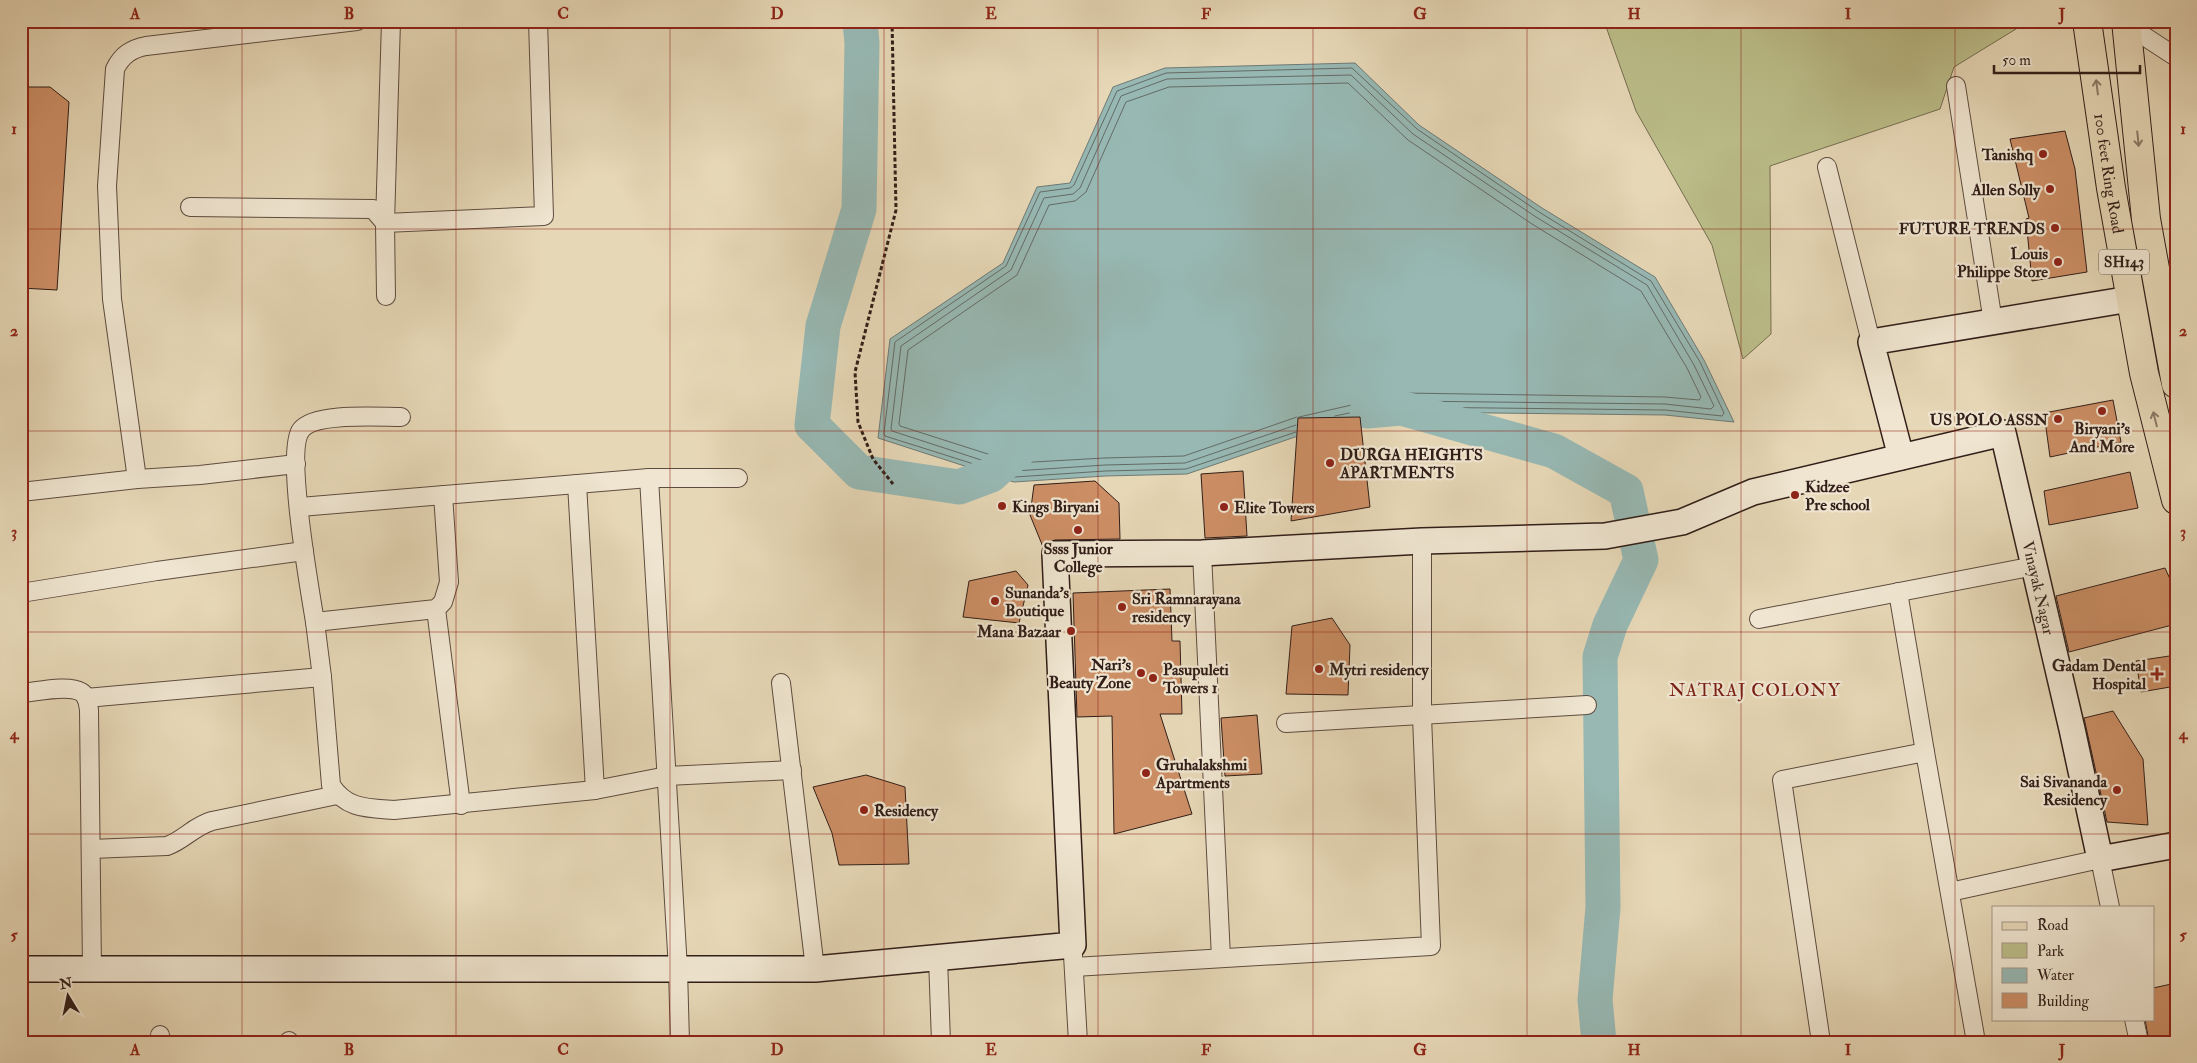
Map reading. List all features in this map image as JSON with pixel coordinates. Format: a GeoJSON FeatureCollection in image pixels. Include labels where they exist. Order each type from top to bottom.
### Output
{"type":"FeatureCollection","features":[{"type":"Feature","properties":{"kind":"main road","name":"100 feet Ring Road"},"geometry":{"type":"LineString","coordinates":[[2087,21],[2111,188],[2130,299],[2144,372],[2176,500]]}},
{"type":"Feature","properties":{"kind":"main road","name":"100 feet Ring Road"},"geometry":{"type":"LineString","coordinates":[[2126,23],[2146,219],[2176,384]]}},
{"type":"Feature","properties":{"kind":"street"},"geometry":{"type":"LineString","coordinates":[[137,479],[112,299],[107,186],[115,69],[124,54],[135,48],[242,28],[357,21]]}},
{"type":"Feature","properties":{"kind":"street"},"geometry":{"type":"LineString","coordinates":[[386,296],[385,223],[391,21]]}},
{"type":"Feature","properties":{"kind":"street"},"geometry":{"type":"LineString","coordinates":[[385,223],[544,216],[538,21]]}},
{"type":"Feature","properties":{"kind":"street"},"geometry":{"type":"LineString","coordinates":[[2126,23],[2176,57]]}},
{"type":"Feature","properties":{"kind":"street"},"geometry":{"type":"LineString","coordinates":[[1956,86],[1992,322]]}},
{"type":"Feature","properties":{"kind":"street"},"geometry":{"type":"LineString","coordinates":[[1078,1042],[1055,554],[1202,553],[1422,541],[1605,536],[1682,522],[1753,492],[1901,457],[1827,167]]}},
{"type":"Feature","properties":{"kind":"street"},"geometry":{"type":"LineString","coordinates":[[190,207],[373,209],[385,223]]}},
{"type":"Feature","properties":{"kind":"street"},"geometry":{"type":"LineString","coordinates":[[1871,342],[2159,293]]}},
{"type":"Feature","properties":{"kind":"street"},"geometry":{"type":"LineString","coordinates":[[401,417],[331,418],[314,422],[301,429],[296,441],[296,464],[304,551],[322,677],[328,769],[331,785],[337,795],[345,802],[364,808],[394,810],[461,805],[596,790],[667,776],[792,770]]}},
{"type":"Feature","properties":{"kind":"street","name":"Vinayak Nagar"},"geometry":{"type":"LineString","coordinates":[[1901,457],[2003,433],[2100,859]]}},
{"type":"Feature","properties":{"kind":"street"},"geometry":{"type":"LineString","coordinates":[[21,492],[296,464]]}},
{"type":"Feature","properties":{"kind":"street"},"geometry":{"type":"LineString","coordinates":[[300,507],[649,478],[738,478]]}},
{"type":"Feature","properties":{"kind":"street"},"geometry":{"type":"LineString","coordinates":[[649,478],[678,969],[680,1042]]}},
{"type":"Feature","properties":{"kind":"street"},"geometry":{"type":"LineString","coordinates":[[577,484],[596,790]]}},
{"type":"Feature","properties":{"kind":"street"},"geometry":{"type":"LineString","coordinates":[[315,622],[436,608],[443,602],[449,582],[443,495]]}},
{"type":"Feature","properties":{"kind":"street"},"geometry":{"type":"LineString","coordinates":[[21,969],[815,969],[938,958],[1074,956],[1221,958],[1431,946],[1422,716],[1422,541]]}},
{"type":"Feature","properties":{"kind":"street"},"geometry":{"type":"LineString","coordinates":[[21,593],[157,571],[304,551]]}},
{"type":"Feature","properties":{"kind":"street"},"geometry":{"type":"LineString","coordinates":[[1202,553],[1221,958]]}},
{"type":"Feature","properties":{"kind":"street"},"geometry":{"type":"LineString","coordinates":[[1760,619],[2034,566]]}},
{"type":"Feature","properties":{"kind":"street"},"geometry":{"type":"LineString","coordinates":[[1898,592],[1976,1042]]}},
{"type":"Feature","properties":{"kind":"street"},"geometry":{"type":"LineString","coordinates":[[436,608],[461,805]]}},
{"type":"Feature","properties":{"kind":"street"},"geometry":{"type":"LineString","coordinates":[[86,698],[322,677]]}},
{"type":"Feature","properties":{"kind":"street"},"geometry":{"type":"LineString","coordinates":[[781,683],[815,969]]}},
{"type":"Feature","properties":{"kind":"street"},"geometry":{"type":"LineString","coordinates":[[21,693],[73,689],[82,692],[86,698],[89,710],[92,969]]}},
{"type":"Feature","properties":{"kind":"street"},"geometry":{"type":"LineString","coordinates":[[1286,723],[1587,705]]}},
{"type":"Feature","properties":{"kind":"street"},"geometry":{"type":"LineString","coordinates":[[1821,1042],[1782,780],[1925,752]]}},
{"type":"Feature","properties":{"kind":"street"},"geometry":{"type":"LineString","coordinates":[[91,849],[166,846],[178,842],[195,828],[212,821],[337,795]]}},
{"type":"Feature","properties":{"kind":"street"},"geometry":{"type":"LineString","coordinates":[[1950,892],[2100,859],[2176,845]]}},
{"type":"Feature","properties":{"kind":"street"},"geometry":{"type":"LineString","coordinates":[[2100,859],[2110,906]]}},
{"type":"Feature","properties":{"kind":"street"},"geometry":{"type":"LineString","coordinates":[[938,958],[941,1042]]}},
{"type":"Feature","properties":{"kind":"street"},"geometry":{"type":"LineString","coordinates":[[2134,1020],[2139,1042]]}},
{"type":"Feature","properties":{"kind":"path"},"geometry":{"type":"LineString","coordinates":[[892,21],[896,210],[855,372],[858,422],[873,459],[893,484]]}},
{"type":"Feature","properties":{"kind":"green space"},"geometry":{"type":"Polygon","coordinates":[[[1604,21],[2029,21],[1954,67],[1940,109],[1770,166],[1771,334],[1743,359],[1712,245],[1636,111],[1604,21]]]}},
{"type":"Feature","properties":{"kind":"water"},"geometry":{"type":"Polygon","coordinates":[[[1355,63],[1419,125],[1542,208],[1655,277],[1704,360],[1734,422],[1665,415],[1406,412],[1298,436],[1187,474],[1105,476],[1014,482],[878,438],[890,339],[1003,263],[1037,187],[1070,183],[1113,87],[1165,68],[1355,63]]]}},
{"type":"Feature","properties":{"kind":"building"},"geometry":{"type":"Polygon","coordinates":[[[21,87],[50,87],[69,102],[57,290],[21,288],[21,87]]]}},
{"type":"Feature","properties":{"kind":"building"},"geometry":{"type":"Polygon","coordinates":[[[2065,131],[2075,169],[2087,272],[2032,281],[2026,219],[2029,218],[2010,139],[2065,131]]]}},
{"type":"Feature","properties":{"kind":"building"},"geometry":{"type":"Polygon","coordinates":[[[2113,400],[2121,442],[2050,457],[2044,413],[2113,400]]]}},
{"type":"Feature","properties":{"kind":"building","name":"DURGA HEIGHTS APARTMENTS"},"geometry":{"type":"Polygon","coordinates":[[[1360,417],[1370,507],[1291,521],[1298,418],[1360,417]]]}},
{"type":"Feature","properties":{"kind":"building","name":"Elite Towers"},"geometry":{"type":"Polygon","coordinates":[[[1243,471],[1247,536],[1205,538],[1201,474],[1243,471]]]}},
{"type":"Feature","properties":{"kind":"building"},"geometry":{"type":"Polygon","coordinates":[[[2130,472],[2138,508],[2049,525],[2044,491],[2130,472]]]}},
{"type":"Feature","properties":{"kind":"building","name":"Ssss Junior College"},"geometry":{"type":"Polygon","coordinates":[[[1095,481],[1119,503],[1120,539],[1055,540],[1048,542],[1043,547],[1030,515],[1034,485],[1095,481]]]}},
{"type":"Feature","properties":{"kind":"building"},"geometry":{"type":"Polygon","coordinates":[[[2165,568],[2176,592],[2176,624],[2069,652],[2056,596],[2165,568]]]}},
{"type":"Feature","properties":{"kind":"building","name":"Sunanda's Boutique"},"geometry":{"type":"Polygon","coordinates":[[[1016,571],[1028,585],[1019,623],[963,617],[969,581],[1016,571]]]}},
{"type":"Feature","properties":{"kind":"building"},"geometry":{"type":"Polygon","coordinates":[[[1170,589],[1172,641],[1180,641],[1182,714],[1160,714],[1192,814],[1114,834],[1112,716],[1077,717],[1073,593],[1170,589]]]}},
{"type":"Feature","properties":{"kind":"building","name":"Mytri residency"},"geometry":{"type":"Polygon","coordinates":[[[1332,618],[1350,645],[1348,695],[1286,694],[1292,626],[1332,618]]]}},
{"type":"Feature","properties":{"kind":"building"},"geometry":{"type":"Polygon","coordinates":[[[2176,655],[2176,686],[2141,692],[2136,661],[2176,655]]]}},
{"type":"Feature","properties":{"kind":"building","name":"Sai Sivananda Residency"},"geometry":{"type":"Polygon","coordinates":[[[2113,711],[2143,759],[2148,825],[2107,822],[2084,718],[2113,711]]]}},
{"type":"Feature","properties":{"kind":"building"},"geometry":{"type":"Polygon","coordinates":[[[1257,715],[1262,774],[1225,776],[1221,718],[1257,715]]]}},
{"type":"Feature","properties":{"kind":"building","name":"Residency"},"geometry":{"type":"Polygon","coordinates":[[[866,775],[905,787],[909,864],[839,865],[832,833],[813,787],[866,775]]]}},
{"type":"Feature","properties":{"kind":"building"},"geometry":{"type":"Polygon","coordinates":[[[2176,983],[2176,1042],[2149,1042],[2145,1020],[2154,1020],[2154,988],[2176,983]]]}},
{"type":"Feature","properties":{"kind":"waterway"},"geometry":{"type":"LineString","coordinates":[[860,21],[862,43],[859,209],[823,326],[812,425],[859,472],[959,487],[991,475],[1028,442]]}},
{"type":"Feature","properties":{"kind":"waterway"},"geometry":{"type":"LineString","coordinates":[[1367,411],[1401,408],[1554,451],[1626,491],[1641,560],[1610,625],[1600,657],[1603,907],[1595,1000],[1599,1042]]}},
{"type":"Feature","properties":{"kind":"place","name":"Tanishq"},"geometry":{"type":"Point","coordinates":[2043,154]}},
{"type":"Feature","properties":{"kind":"place","name":"Allen Solly"},"geometry":{"type":"Point","coordinates":[2050,189]}},
{"type":"Feature","properties":{"kind":"place","name":"FUTURE TRENDS"},"geometry":{"type":"Point","coordinates":[2055,228]}},
{"type":"Feature","properties":{"kind":"place","name":"Louis Philippe Store"},"geometry":{"type":"Point","coordinates":[2058,262]}},
{"type":"Feature","properties":{"kind":"place","name":"Biryani's And More"},"geometry":{"type":"Point","coordinates":[2102,411]}},
{"type":"Feature","properties":{"kind":"place","name":"US POLO ASSN"},"geometry":{"type":"Point","coordinates":[2058,419]}},
{"type":"Feature","properties":{"kind":"place","name":"DURGA HEIGHTS APARTMENTS"},"geometry":{"type":"Point","coordinates":[1330,463]}},
{"type":"Feature","properties":{"kind":"place","name":"Kidzee Pre school"},"geometry":{"type":"Point","coordinates":[1795,495]}},
{"type":"Feature","properties":{"kind":"place","name":"Kings Biryani"},"geometry":{"type":"Point","coordinates":[1002,506]}},
{"type":"Feature","properties":{"kind":"place","name":"Elite Towers"},"geometry":{"type":"Point","coordinates":[1224,507]}},
{"type":"Feature","properties":{"kind":"place","name":"Ssss Junior College"},"geometry":{"type":"Point","coordinates":[1078,530]}},
{"type":"Feature","properties":{"kind":"place","name":"Sunanda's Boutique"},"geometry":{"type":"Point","coordinates":[995,601]}},
{"type":"Feature","properties":{"kind":"place","name":"Sri Ramnarayana residency"},"geometry":{"type":"Point","coordinates":[1122,607]}},
{"type":"Feature","properties":{"kind":"place","name":"Mana Bazaar"},"geometry":{"type":"Point","coordinates":[1071,631]}},
{"type":"Feature","properties":{"kind":"place","name":"Mytri residency"},"geometry":{"type":"Point","coordinates":[1319,669]}},
{"type":"Feature","properties":{"kind":"place","name":"Nari's Beauty Zone"},"geometry":{"type":"Point","coordinates":[1141,673]}},
{"type":"Feature","properties":{"kind":"place","name":"Gadam Dental Hospital"},"geometry":{"type":"Point","coordinates":[2157,674]}},
{"type":"Feature","properties":{"kind":"place","name":"Pasupuleti Towers 1"},"geometry":{"type":"Point","coordinates":[1153,678]}},
{"type":"Feature","properties":{"kind":"place","name":"Gruhalakshmi Apartments"},"geometry":{"type":"Point","coordinates":[1146,773]}},
{"type":"Feature","properties":{"kind":"place","name":"Sai Sivananda Residency"},"geometry":{"type":"Point","coordinates":[2117,790]}},
{"type":"Feature","properties":{"kind":"place","name":"Residency"},"geometry":{"type":"Point","coordinates":[864,810]}},
{"type":"Feature","properties":{"kind":"district","name":"NATRAJ COLONY"},"geometry":{"type":"Point","coordinates":[1755,690]}}]}
